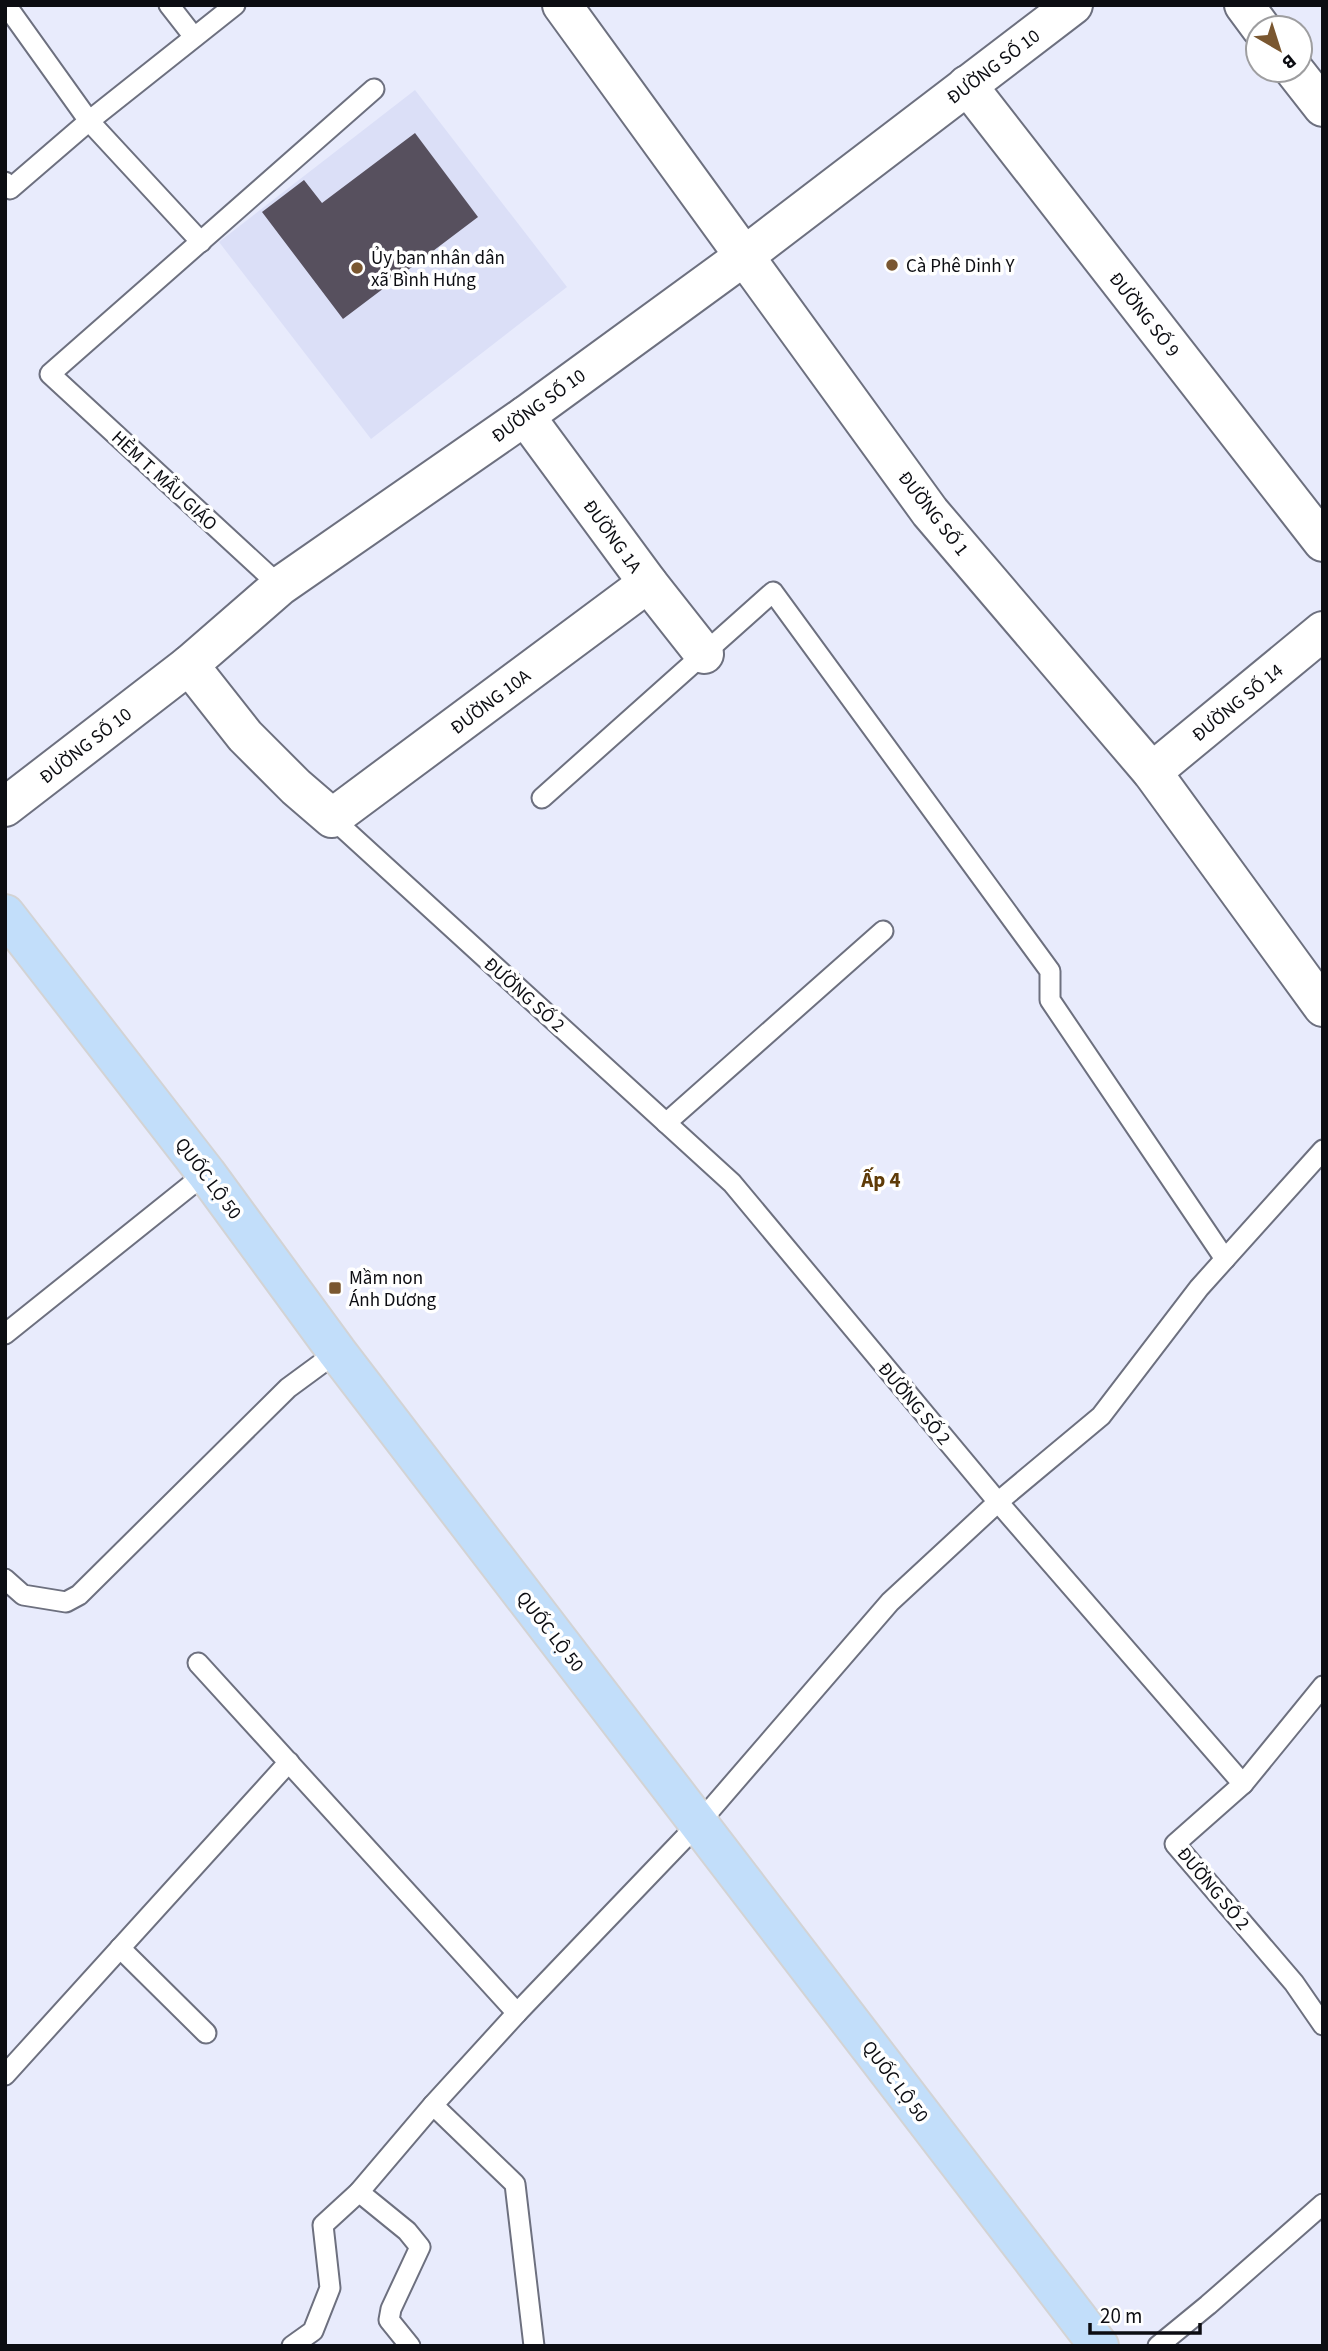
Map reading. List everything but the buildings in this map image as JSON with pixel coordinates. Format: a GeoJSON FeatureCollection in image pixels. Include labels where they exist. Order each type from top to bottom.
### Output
{"type":"FeatureCollection","features":[{"type":"Feature","properties":{"kind":"main road","name":"QUỐC LỘ 50"},"geometry":{"type":"LineString","coordinates":[[5,914],[206,1173],[337,1352],[1099,2346]]}},
{"type":"Feature","properties":{"kind":"street","name":"ĐƯỜNG SỐ 1"},"geometry":{"type":"LineString","coordinates":[[562,5],[930,512],[1152,772],[1323,1007]]}},
{"type":"Feature","properties":{"kind":"street","name":"ĐƯỜNG SỐ 10"},"geometry":{"type":"LineString","coordinates":[[5,807],[189,665],[280,586],[525,416],[743,257],[1073,5]]}},
{"type":"Feature","properties":{"kind":"street"},"geometry":{"type":"LineString","coordinates":[[1305,84],[1323,107]]}},
{"type":"Feature","properties":{"kind":"street","name":"ĐƯỜNG SỐ 9"},"geometry":{"type":"LineString","coordinates":[[967,85],[1323,542]]}},
{"type":"Feature","properties":{"kind":"street","name":"ĐƯỜNG 1A"},"geometry":{"type":"LineString","coordinates":[[525,416],[704,654]]}},
{"type":"Feature","properties":{"kind":"street","name":"ĐƯỜNG 10A"},"geometry":{"type":"LineString","coordinates":[[332,818],[648,583]]}},
{"type":"Feature","properties":{"kind":"street","name":"ĐƯỜNG SỐ 14"},"geometry":{"type":"LineString","coordinates":[[1152,772],[1323,631]]}},
{"type":"Feature","properties":{"kind":"street"},"geometry":{"type":"LineString","coordinates":[[189,665],[245,736],[296,787],[332,818]]}},
{"type":"Feature","properties":{"kind":"lane"},"geometry":{"type":"LineString","coordinates":[[6,5],[89,121],[201,242],[374,89]]}},
{"type":"Feature","properties":{"kind":"lane"},"geometry":{"type":"LineString","coordinates":[[169,5],[194,37]]}},
{"type":"Feature","properties":{"kind":"lane"},"geometry":{"type":"LineString","coordinates":[[5,182],[10,189],[89,121],[235,5]]}},
{"type":"Feature","properties":{"kind":"lane","name":"HẺM T. MẪU GIÁO"},"geometry":{"type":"LineString","coordinates":[[201,242],[50,374],[280,586]]}},
{"type":"Feature","properties":{"kind":"lane"},"geometry":{"type":"LineString","coordinates":[[542,798],[773,592],[1051,971],[1050,1000],[1225,1259]]}},
{"type":"Feature","properties":{"kind":"lane","name":"ĐƯỜNG SỐ 2"},"geometry":{"type":"LineString","coordinates":[[332,818],[732,1183],[998,1502],[1243,1784],[1175,1844],[1294,1983],[1323,2025]]}},
{"type":"Feature","properties":{"kind":"lane"},"geometry":{"type":"LineString","coordinates":[[666,1123],[883,931]]}},
{"type":"Feature","properties":{"kind":"lane"},"geometry":{"type":"LineString","coordinates":[[292,2346],[313,2331],[330,2288],[323,2225],[359,2192],[517,2013],[699,1823],[890,1602],[998,1502],[1101,1416],[1199,1288],[1323,1150]]}},
{"type":"Feature","properties":{"kind":"lane"},"geometry":{"type":"LineString","coordinates":[[5,1334],[206,1173]]}},
{"type":"Feature","properties":{"kind":"lane"},"geometry":{"type":"LineString","coordinates":[[5,1579],[23,1595],[66,1602],[79,1595],[288,1388],[337,1352]]}},
{"type":"Feature","properties":{"kind":"lane"},"geometry":{"type":"LineString","coordinates":[[198,1663],[517,2013]]}},
{"type":"Feature","properties":{"kind":"lane"},"geometry":{"type":"LineString","coordinates":[[1243,1784],[1323,1686]]}},
{"type":"Feature","properties":{"kind":"lane"},"geometry":{"type":"LineString","coordinates":[[5,2075],[289,1762]]}},
{"type":"Feature","properties":{"kind":"lane"},"geometry":{"type":"LineString","coordinates":[[120,1948],[206,2034]]}},
{"type":"Feature","properties":{"kind":"lane"},"geometry":{"type":"LineString","coordinates":[[433,2105],[515,2184],[534,2346]]}},
{"type":"Feature","properties":{"kind":"lane"},"geometry":{"type":"LineString","coordinates":[[359,2192],[408,2231],[420,2247],[391,2309],[389,2320],[410,2346]]}},
{"type":"Feature","properties":{"kind":"lane"},"geometry":{"type":"LineString","coordinates":[[1158,2346],[1323,2204]]}},
{"type":"Feature","properties":{"kind":"shaded area"},"geometry":{"type":"Polygon","coordinates":[[[415,90],[567,287],[371,439],[219,242],[415,90]]]}},
{"type":"Feature","properties":{"kind":"place","name":"Cà Phê Dinh Y"},"geometry":{"type":"Point","coordinates":[892,265]}},
{"type":"Feature","properties":{"kind":"place","name":"Ủy ban nhân dân xã Bình Hưng"},"geometry":{"type":"Point","coordinates":[357,268]}},
{"type":"Feature","properties":{"kind":"place","name":"Mầm non Ánh Dương"},"geometry":{"type":"Point","coordinates":[335,1288]}},
{"type":"Feature","properties":{"kind":"district","name":"Ấp 4"},"geometry":{"type":"Point","coordinates":[881,1180]}}]}
